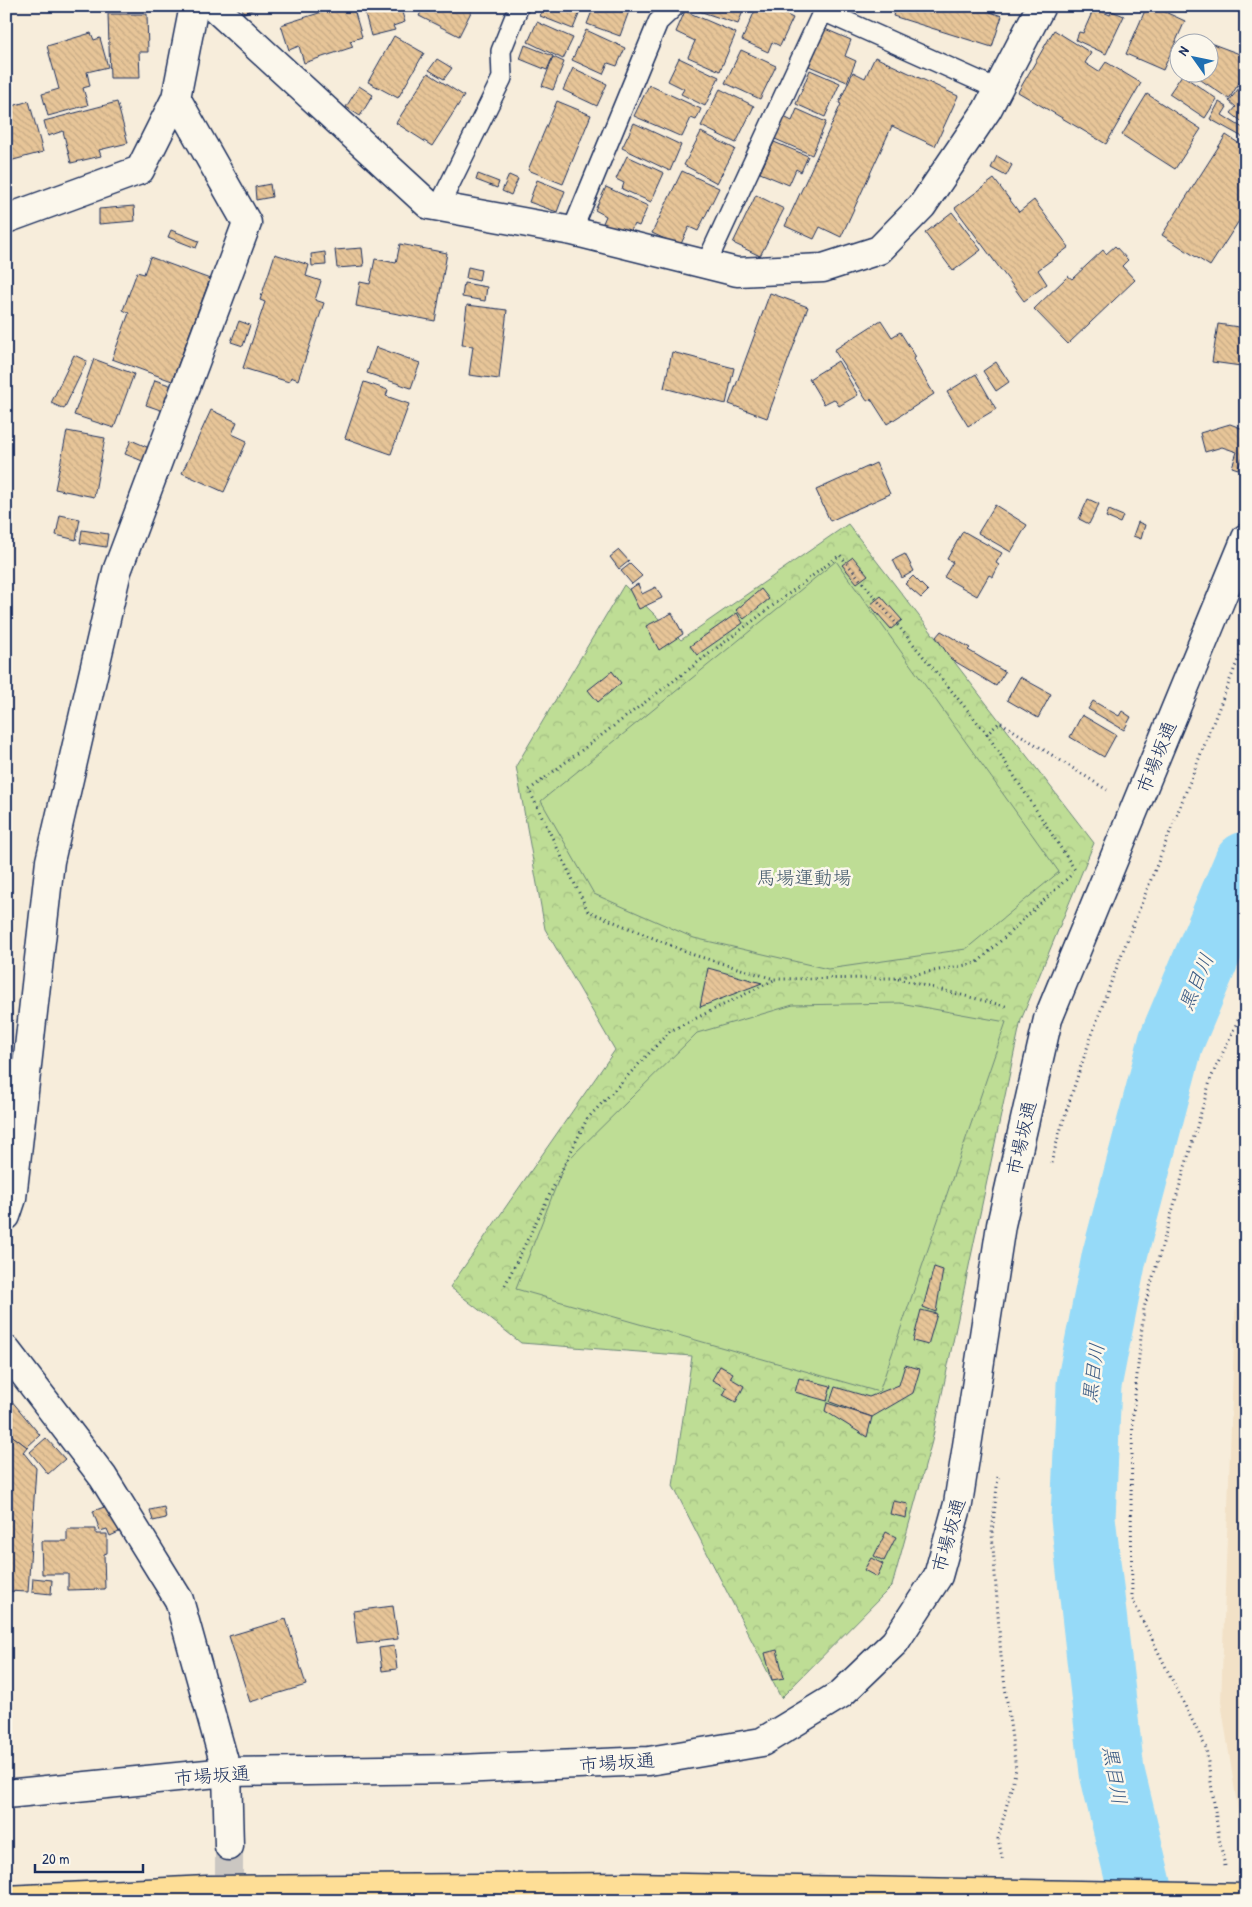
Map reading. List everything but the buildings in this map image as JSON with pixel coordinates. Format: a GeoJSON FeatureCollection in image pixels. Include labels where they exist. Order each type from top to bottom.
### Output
{"type":"FeatureCollection","features":[{"type":"Feature","properties":{"kind":"highway"},"geometry":{"type":"LineString","coordinates":[[6,1900],[206,1890],[630,1887],[1246,1898]]}},
{"type":"Feature","properties":{"kind":"street"},"geometry":{"type":"LineString","coordinates":[[6,219],[140,170],[176,98],[194,6]]}},
{"type":"Feature","properties":{"kind":"street"},"geometry":{"type":"LineString","coordinates":[[213,6],[430,204],[572,231],[737,272],[823,268],[878,250],[922,206],[987,110],[1041,6]]}},
{"type":"Feature","properties":{"kind":"street"},"geometry":{"type":"LineString","coordinates":[[6,1216],[12,1198],[50,861],[117,571],[247,223],[176,98]]}},
{"type":"Feature","properties":{"kind":"street","name":"市場坂通"},"geometry":{"type":"LineString","coordinates":[[6,1794],[227,1772],[459,1770],[649,1761],[762,1742],[841,1694],[895,1642],[938,1576],[958,1504],[1001,1224],[1048,1019],[1246,538]]}},
{"type":"Feature","properties":{"kind":"street"},"geometry":{"type":"LineString","coordinates":[[6,1350],[103,1476],[179,1600],[227,1772],[229,1846]]}},
{"type":"Feature","properties":{"kind":"lane"},"geometry":{"type":"LineString","coordinates":[[439,206],[502,78],[501,51],[519,6]]}},
{"type":"Feature","properties":{"kind":"lane"},"geometry":{"type":"LineString","coordinates":[[572,231],[658,22],[675,6]]}},
{"type":"Feature","properties":{"kind":"lane"},"geometry":{"type":"LineString","coordinates":[[706,264],[822,11],[997,89]]}},
{"type":"Feature","properties":{"kind":"path"},"geometry":{"type":"LineString","coordinates":[[840,555],[987,734],[1076,871],[977,963],[895,978],[774,979],[694,955],[588,911],[529,790],[840,555]]}},
{"type":"Feature","properties":{"kind":"path"},"geometry":{"type":"LineString","coordinates":[[1049,1170],[1064,1118],[1105,998],[1246,640]]}},
{"type":"Feature","properties":{"kind":"path"},"geometry":{"type":"LineString","coordinates":[[987,734],[1000,722],[1135,808]]}},
{"type":"Feature","properties":{"kind":"path"},"geometry":{"type":"LineString","coordinates":[[895,978],[1010,1007]]}},
{"type":"Feature","properties":{"kind":"path"},"geometry":{"type":"LineString","coordinates":[[505,1285],[587,1119],[670,1031],[774,979]]}},
{"type":"Feature","properties":{"kind":"path"},"geometry":{"type":"LineString","coordinates":[[1227,1874],[1219,1838],[1206,1748],[1132,1599],[1131,1497],[1133,1414],[1144,1308],[1211,1078],[1246,1003]]}},
{"type":"Feature","properties":{"kind":"path"},"geometry":{"type":"LineString","coordinates":[[998,1474],[992,1533],[1001,1656],[1016,1769],[998,1839],[1004,1865]]}},
{"type":"Feature","properties":{"kind":"shaded area"},"geometry":{"type":"Polygon","coordinates":[[[1246,1283],[1246,1830],[1241,1830],[1221,1702],[1235,1312],[1246,1283]]]}},
{"type":"Feature","properties":{"kind":"green space","name":"馬場運動場"},"geometry":{"type":"Polygon","coordinates":[[[848,524],[1094,843],[1021,1020],[932,1441],[892,1586],[781,1698],[673,1486],[692,1356],[521,1343],[450,1287],[615,1050],[545,929],[516,766],[624,585],[681,640],[848,524]]]}},
{"type":"Feature","properties":{"kind":"green space"},"geometry":{"type":"Polygon","coordinates":[[[836,561],[1059,872],[966,949],[828,969],[694,938],[594,894],[541,801],[836,561]]]}},
{"type":"Feature","properties":{"kind":"green space"},"geometry":{"type":"Polygon","coordinates":[[[900,1003],[1006,1022],[879,1392],[516,1289],[565,1163],[697,1033],[793,1005],[900,1003]]]}},
{"type":"Feature","properties":{"kind":"waterway","name":"黒目川"},"geometry":{"type":"LineString","coordinates":[[1143,1901],[1112,1772],[1083,1518],[1089,1385],[1114,1258],[1171,1042],[1246,864]]}},
{"type":"Feature","properties":{"kind":"tunnel"},"geometry":{"type":"LineString","coordinates":[[229,1846],[229,1901]]}}]}
